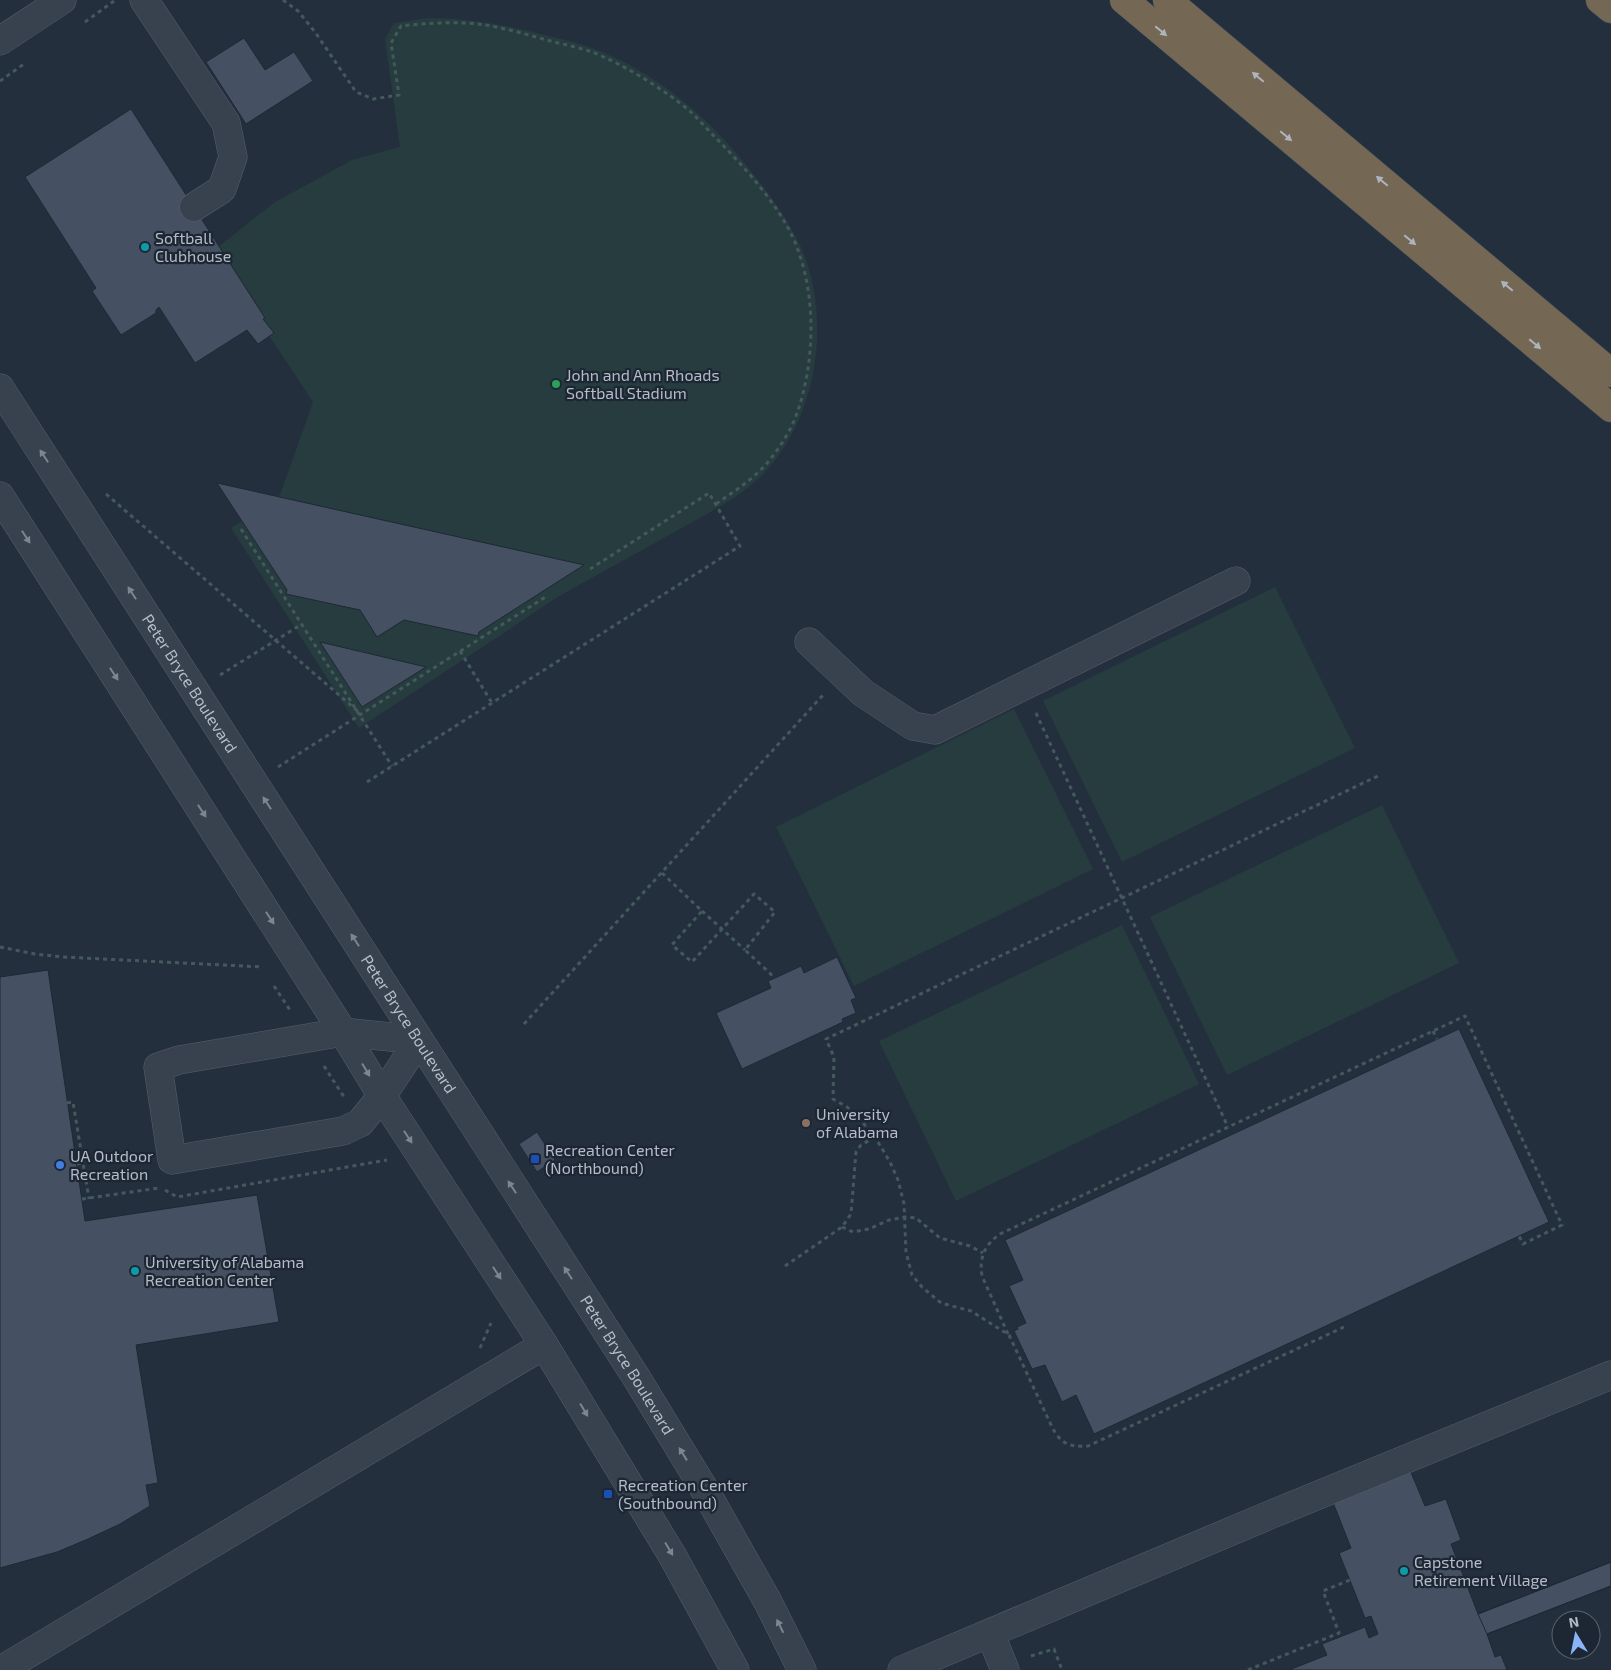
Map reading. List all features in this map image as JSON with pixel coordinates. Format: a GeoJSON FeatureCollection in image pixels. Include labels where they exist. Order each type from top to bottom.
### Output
{"type":"FeatureCollection","features":[{"type":"Feature","properties":{"kind":"highway"},"geometry":{"type":"LineString","coordinates":[[1124,0],[1611,408]]}},
{"type":"Feature","properties":{"kind":"highway"},"geometry":{"type":"LineString","coordinates":[[1167,0],[1611,373]]}},
{"type":"Feature","properties":{"kind":"highway"},"geometry":{"type":"LineString","coordinates":[[1600,0],[1611,9]]}},
{"type":"Feature","properties":{"kind":"street"},"geometry":{"type":"LineString","coordinates":[[0,41],[62,0]]}},
{"type":"Feature","properties":{"kind":"street"},"geometry":{"type":"LineString","coordinates":[[144,0],[226,123],[233,157],[222,189],[194,207]]}},
{"type":"Feature","properties":{"kind":"street","name":"Peter Bryce Boulevard"},"geometry":{"type":"LineString","coordinates":[[0,388],[636,1377],[703,1487],[768,1602],[802,1670]]}},
{"type":"Feature","properties":{"kind":"street"},"geometry":{"type":"LineString","coordinates":[[0,496],[382,1096],[544,1345],[672,1556],[735,1670]]}},
{"type":"Feature","properties":{"kind":"street"},"geometry":{"type":"LineString","coordinates":[[809,642],[863,692],[913,726],[935,730],[1236,582]]}},
{"type":"Feature","properties":{"kind":"street"},"geometry":{"type":"LineString","coordinates":[[343,1032],[419,1040],[382,1096],[360,1123],[343,1131],[172,1160],[158,1067],[179,1060],[343,1032]]}},
{"type":"Feature","properties":{"kind":"street"},"geometry":{"type":"LineString","coordinates":[[1,1670],[544,1345]]}},
{"type":"Feature","properties":{"kind":"street"},"geometry":{"type":"LineString","coordinates":[[902,1670],[1272,1514],[1611,1375]]}},
{"type":"Feature","properties":{"kind":"street"},"geometry":{"type":"LineString","coordinates":[[990,1633],[1005,1670]]}},
{"type":"Feature","properties":{"kind":"path"},"geometry":{"type":"LineString","coordinates":[[283,0],[298,11],[356,92],[372,99],[399,95],[392,44],[400,26],[427,23],[485,25],[592,52],[624,68],[660,90],[692,113],[729,151],[774,206],[788,228],[807,280],[810,341],[806,383],[797,414],[784,438],[772,457],[755,476],[716,504]]}},
{"type":"Feature","properties":{"kind":"path"},"geometry":{"type":"LineString","coordinates":[[367,782],[740,546],[709,492],[587,570]]}},
{"type":"Feature","properties":{"kind":"path"},"geometry":{"type":"LineString","coordinates":[[105,493],[361,714]]}},
{"type":"Feature","properties":{"kind":"path"},"geometry":{"type":"LineString","coordinates":[[241,529],[361,714],[392,766]]}},
{"type":"Feature","properties":{"kind":"path"},"geometry":{"type":"LineString","coordinates":[[275,769],[547,596]]}},
{"type":"Feature","properties":{"kind":"path"},"geometry":{"type":"LineString","coordinates":[[216,677],[302,624]]}},
{"type":"Feature","properties":{"kind":"path"},"geometry":{"type":"LineString","coordinates":[[460,651],[492,702]]}},
{"type":"Feature","properties":{"kind":"path"},"geometry":{"type":"LineString","coordinates":[[524,1024],[842,674]]}},
{"type":"Feature","properties":{"kind":"path"},"geometry":{"type":"LineString","coordinates":[[1024,686],[1228,1127]]}},
{"type":"Feature","properties":{"kind":"path"},"geometry":{"type":"LineString","coordinates":[[1009,1335],[971,1311],[941,1303],[922,1287],[912,1275],[906,1252],[904,1204],[898,1180],[875,1137],[847,1107],[833,1100],[834,1057],[826,1039],[1380,775]]}},
{"type":"Feature","properties":{"kind":"path"},"geometry":{"type":"LineString","coordinates":[[662,872],[775,978]]}},
{"type":"Feature","properties":{"kind":"path"},"geometry":{"type":"LineString","coordinates":[[702,911],[672,945],[692,962],[754,894],[775,912],[745,950]]}},
{"type":"Feature","properties":{"kind":"path"},"geometry":{"type":"LineString","coordinates":[[0,947],[35,954],[64,957],[263,967]]}},
{"type":"Feature","properties":{"kind":"path"},"geometry":{"type":"LineString","coordinates":[[1344,1327],[1088,1446],[1076,1446],[1058,1438],[982,1276],[980,1266],[983,1253],[990,1241],[1000,1234],[1464,1016],[1562,1225],[1523,1244],[1519,1236]]}},
{"type":"Feature","properties":{"kind":"path"},"geometry":{"type":"LineString","coordinates":[[1433,1032],[1437,1039]]}},
{"type":"Feature","properties":{"kind":"path"},"geometry":{"type":"LineString","coordinates":[[67,1103],[73,1102],[90,1198]]}},
{"type":"Feature","properties":{"kind":"path"},"geometry":{"type":"LineString","coordinates":[[786,1266],[842,1227],[851,1214],[856,1152],[861,1145],[875,1137]]}},
{"type":"Feature","properties":{"kind":"path"},"geometry":{"type":"LineString","coordinates":[[82,1199],[160,1188],[176,1196],[387,1160]]}},
{"type":"Feature","properties":{"kind":"path"},"geometry":{"type":"LineString","coordinates":[[77,1164],[83,1163]]}},
{"type":"Feature","properties":{"kind":"path"},"geometry":{"type":"LineString","coordinates":[[842,1227],[853,1232],[869,1229],[889,1220],[905,1217],[916,1218],[940,1238],[970,1246],[983,1253]]}},
{"type":"Feature","properties":{"kind":"path"},"geometry":{"type":"LineString","coordinates":[[1248,1670],[1339,1633],[1323,1591],[1350,1580]]}},
{"type":"Feature","properties":{"kind":"green space","name":"John and Ann Rhoads Softball Stadium"},"geometry":{"type":"Polygon","coordinates":[[[428,18],[458,19],[501,25],[584,45],[627,63],[664,86],[697,113],[742,160],[773,200],[799,243],[810,272],[816,303],[817,335],[814,368],[806,400],[794,430],[778,457],[757,480],[740,494],[559,596],[359,728],[231,528],[280,495],[313,402],[213,251],[275,202],[352,160],[400,147],[385,39],[394,23],[428,18]]]}},
{"type":"Feature","properties":{"kind":"green space"},"geometry":{"type":"Polygon","coordinates":[[[1275,587],[1355,748],[1122,862],[1043,701],[1275,587]]]}},
{"type":"Feature","properties":{"kind":"green space"},"geometry":{"type":"Polygon","coordinates":[[[1014,709],[1093,869],[854,986],[776,827],[1014,709]]]}},
{"type":"Feature","properties":{"kind":"green space"},"geometry":{"type":"Polygon","coordinates":[[[1382,805],[1459,963],[1227,1075],[1150,917],[1382,805]]]}},
{"type":"Feature","properties":{"kind":"green space"},"geometry":{"type":"Polygon","coordinates":[[[1122,925],[1199,1084],[956,1201],[879,1041],[1122,925]]]}},
{"type":"Feature","properties":{"kind":"building"},"geometry":{"type":"Polygon","coordinates":[[[244,38],[265,70],[294,52],[313,81],[246,124],[206,62],[244,38]]]}},
{"type":"Feature","properties":{"kind":"building","name":"Softball Clubhouse"},"geometry":{"type":"Polygon","coordinates":[[[131,109],[265,318],[263,319],[274,333],[258,344],[247,330],[195,363],[159,307],[156,313],[121,335],[92,291],[96,288],[25,177],[131,109]]]}},
{"type":"Feature","properties":{"kind":"building"},"geometry":{"type":"Polygon","coordinates":[[[217,483],[584,565],[479,632],[478,636],[404,620],[377,637],[360,610],[286,594],[287,590],[217,483]]]}},
{"type":"Feature","properties":{"kind":"building"},"geometry":{"type":"Polygon","coordinates":[[[320,642],[426,667],[362,707],[320,642]]]}},
{"type":"Feature","properties":{"kind":"building"},"geometry":{"type":"Polygon","coordinates":[[[837,957],[856,998],[851,1000],[856,1013],[842,1019],[843,1022],[742,1069],[716,1013],[771,988],[768,981],[801,966],[804,973],[837,957]]]}},
{"type":"Feature","properties":{"kind":"building","name":"University of Alabama Recreation Center"},"geometry":{"type":"Polygon","coordinates":[[[48,970],[85,1221],[257,1195],[279,1322],[136,1345],[158,1483],[146,1485],[150,1506],[120,1524],[57,1552],[0,1568],[0,977],[48,970]]]}},
{"type":"Feature","properties":{"kind":"building"},"geometry":{"type":"Polygon","coordinates":[[[1459,1029],[1549,1222],[1094,1434],[1076,1395],[1062,1402],[1045,1365],[1032,1369],[1014,1331],[1018,1329],[1017,1327],[1026,1323],[1009,1286],[1023,1280],[1005,1240],[1459,1029]]]}},
{"type":"Feature","properties":{"kind":"building"},"geometry":{"type":"Polygon","coordinates":[[[537,1132],[555,1160],[537,1172],[519,1144],[537,1132]]]}},
{"type":"Feature","properties":{"kind":"building","name":"Capstone Retirement Village"},"geometry":{"type":"Polygon","coordinates":[[[1410,1470],[1425,1506],[1446,1499],[1461,1540],[1451,1544],[1478,1614],[1611,1562],[1611,1586],[1487,1634],[1495,1657],[1501,1655],[1507,1670],[1289,1670],[1327,1655],[1322,1644],[1365,1627],[1369,1638],[1378,1634],[1371,1616],[1365,1618],[1339,1553],[1351,1548],[1332,1500],[1410,1470]]]}},
{"type":"Feature","properties":{"kind":"building","name":"Capstone Retirement Village"},"geometry":{"type":"Polygon","coordinates":[[[1611,1562],[1611,1586],[1487,1634],[1478,1614],[1611,1562]]]}},
{"type":"Feature","properties":{"kind":"place","name":"Softball Clubhouse"},"geometry":{"type":"Point","coordinates":[145,247]}},
{"type":"Feature","properties":{"kind":"place","name":"John and Ann Rhoads Softball Stadium"},"geometry":{"type":"Point","coordinates":[556,384]}},
{"type":"Feature","properties":{"kind":"place","name":"University of Alabama"},"geometry":{"type":"Point","coordinates":[806,1123]}},
{"type":"Feature","properties":{"kind":"place","name":"Recreation Center (Northbound)"},"geometry":{"type":"Point","coordinates":[535,1159]}},
{"type":"Feature","properties":{"kind":"place","name":"UA Outdoor Recreation"},"geometry":{"type":"Point","coordinates":[60,1165]}},
{"type":"Feature","properties":{"kind":"place","name":"University of Alabama Recreation Center"},"geometry":{"type":"Point","coordinates":[135,1271]}},
{"type":"Feature","properties":{"kind":"place","name":"Recreation Center (Southbound)"},"geometry":{"type":"Point","coordinates":[608,1494]}},
{"type":"Feature","properties":{"kind":"place","name":"Capstone Retirement Village"},"geometry":{"type":"Point","coordinates":[1404,1571]}}]}
